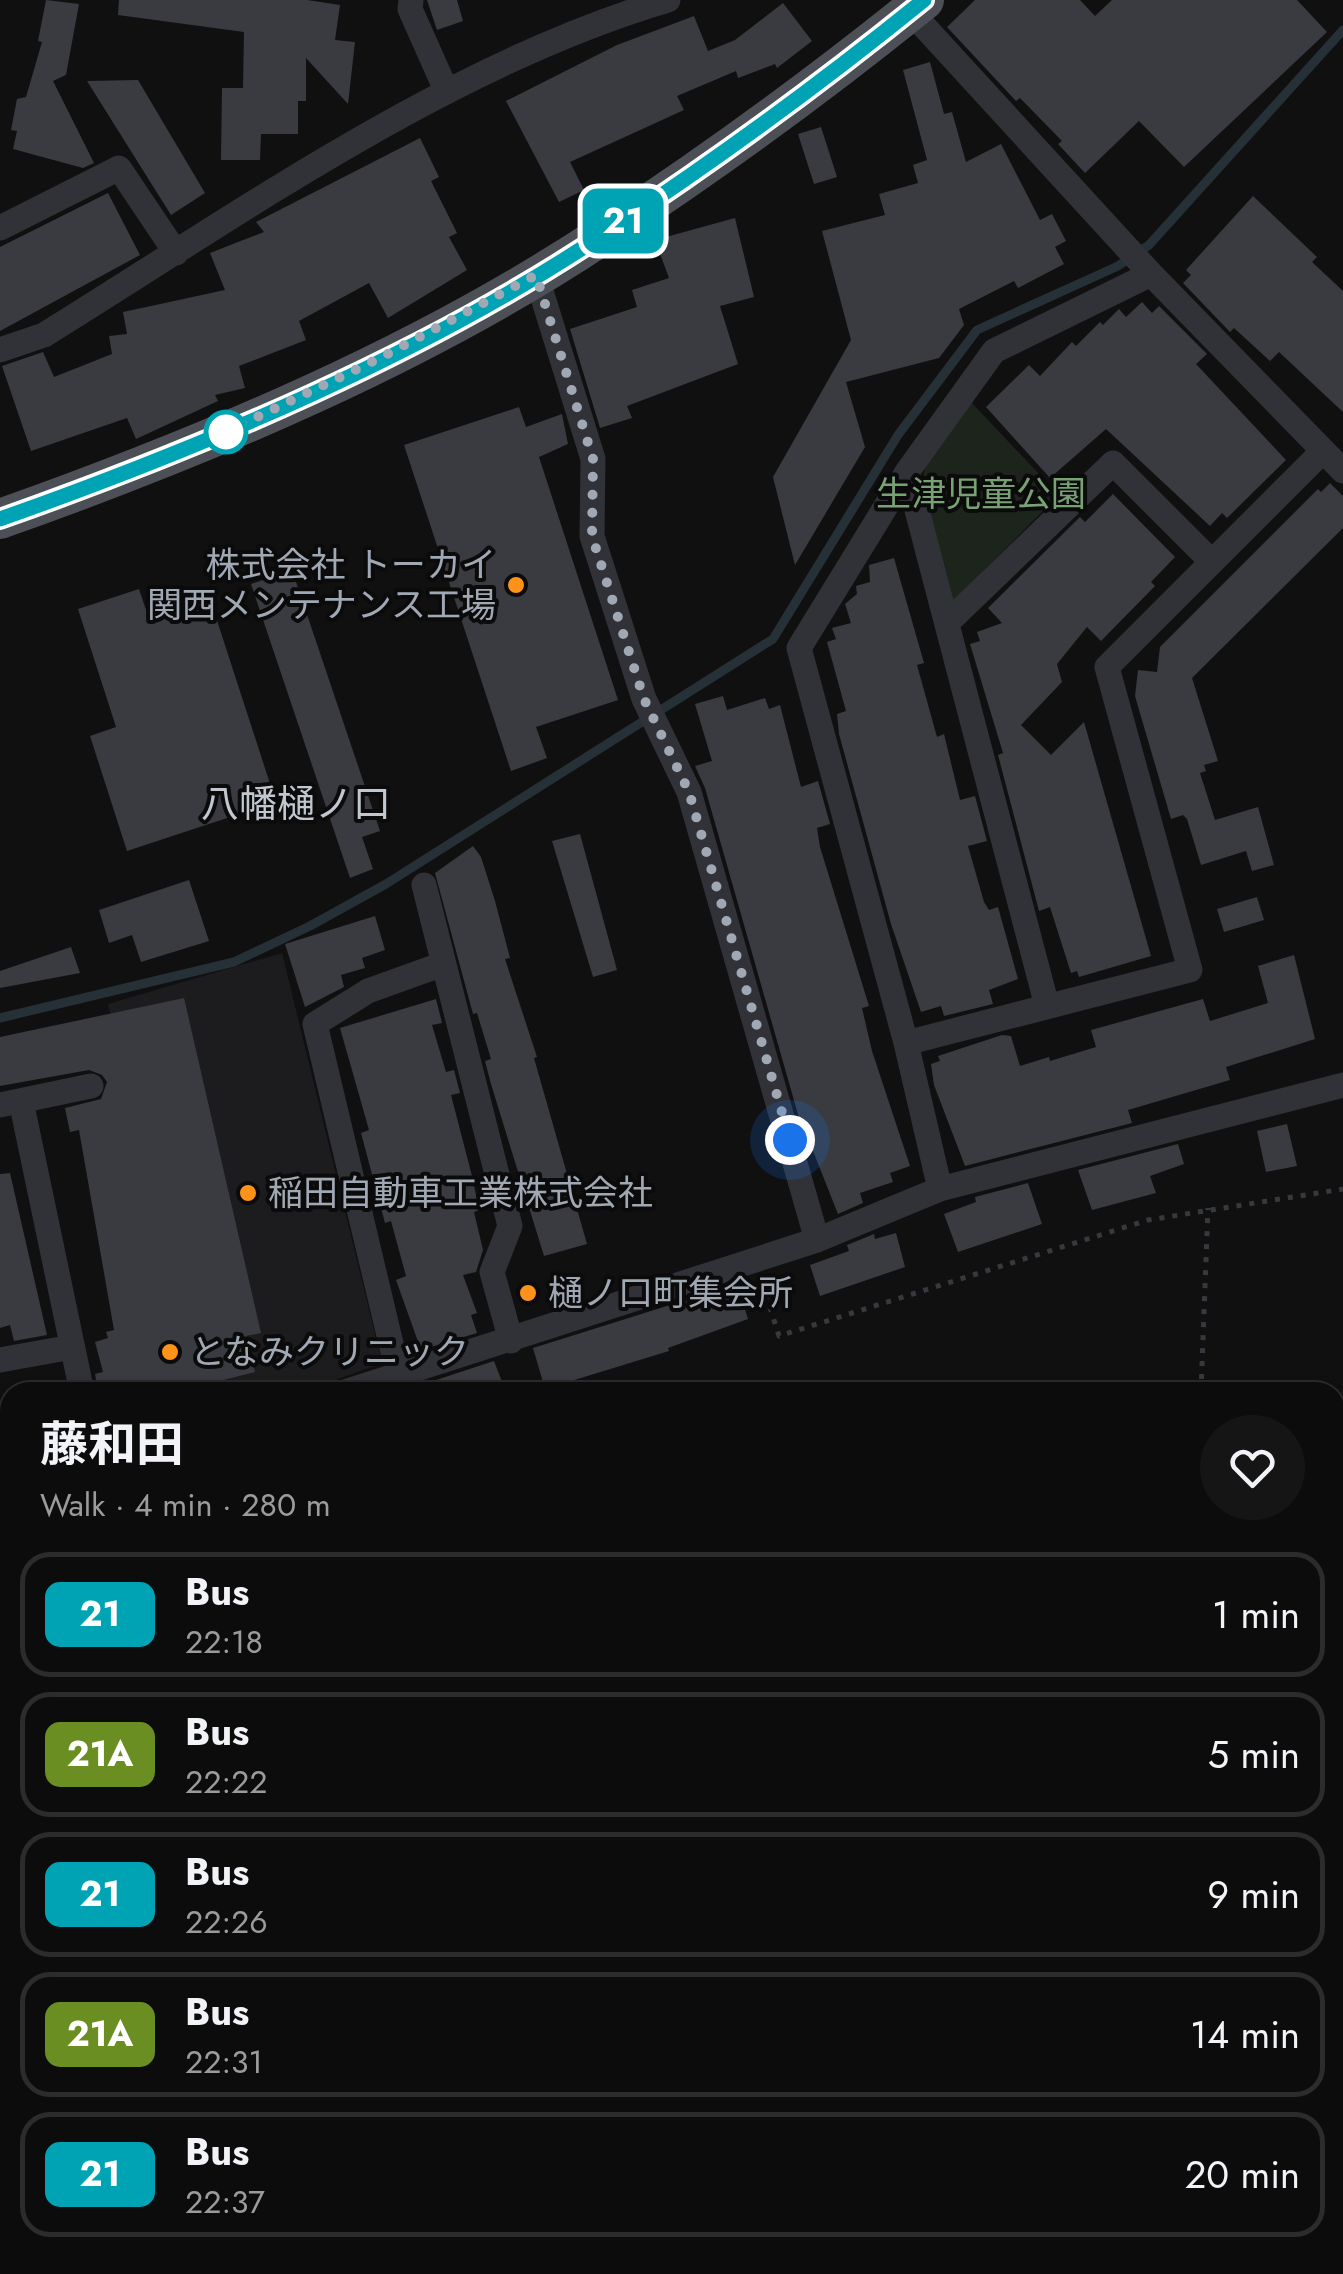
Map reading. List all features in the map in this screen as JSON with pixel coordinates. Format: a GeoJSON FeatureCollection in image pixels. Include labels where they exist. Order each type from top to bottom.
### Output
{"type":"FeatureCollection","features":[{"type":"Feature","properties":{"kind":"main road"},"geometry":{"type":"LineString","coordinates":[[0,519],[127,474],[258,418],[536,275],[606,234],[917,6]]}},
{"type":"Feature","properties":{"kind":"street"},"geometry":{"type":"LineString","coordinates":[[411,0],[410,9],[446,90]]}},
{"type":"Feature","properties":{"kind":"street"},"geometry":{"type":"LineString","coordinates":[[0,350],[44,334],[446,90],[630,11],[668,0]]}},
{"type":"Feature","properties":{"kind":"street"},"geometry":{"type":"LineString","coordinates":[[917,6],[1151,274],[1343,471]]}},
{"type":"Feature","properties":{"kind":"street"},"geometry":{"type":"LineString","coordinates":[[0,228],[119,168],[176,253]]}},
{"type":"Feature","properties":{"kind":"street"},"geometry":{"type":"LineString","coordinates":[[940,1189],[906,1043],[799,648],[907,472],[994,352],[1151,274]]}},
{"type":"Feature","properties":{"kind":"street"},"geometry":{"type":"LineString","coordinates":[[536,275],[593,459],[592,536],[644,699],[689,792],[818,1240]]}},
{"type":"Feature","properties":{"kind":"street"},"geometry":{"type":"LineString","coordinates":[[906,1043],[1190,970],[1107,667],[1323,451]]}},
{"type":"Feature","properties":{"kind":"street"},"geometry":{"type":"LineString","coordinates":[[946,623],[1113,463],[1212,562]]}},
{"type":"Feature","properties":{"kind":"street"},"geometry":{"type":"LineString","coordinates":[[907,472],[1047,1006]]}},
{"type":"Feature","properties":{"kind":"street"},"geometry":{"type":"LineString","coordinates":[[424,886],[510,1226],[492,1272],[511,1341]]}},
{"type":"Feature","properties":{"kind":"street"},"geometry":{"type":"LineString","coordinates":[[398,1373],[315,1024],[368,991],[442,964]]}},
{"type":"Feature","properties":{"kind":"street"},"geometry":{"type":"LineString","coordinates":[[373,1382],[818,1240],[940,1189],[1343,1085]]}},
{"type":"Feature","properties":{"kind":"street"},"geometry":{"type":"LineString","coordinates":[[80,1382],[10,1103],[91,1086]]}},
{"type":"Feature","properties":{"kind":"street"},"geometry":{"type":"LineString","coordinates":[[0,1360],[72,1346]]}},
{"type":"Feature","properties":{"kind":"path"},"geometry":{"type":"LineString","coordinates":[[755,1260],[779,1336],[1148,1220],[1343,1189]]}},
{"type":"Feature","properties":{"kind":"path"},"geometry":{"type":"LineString","coordinates":[[1200,1382],[1208,1208]]}},
{"type":"Feature","properties":{"kind":"shaded area","name":"稲田自動車工業株式会社"},"geometry":{"type":"Polygon","coordinates":[[[282,953],[382,1363],[330,1382],[198,1382],[108,1004],[282,953]]]}},
{"type":"Feature","properties":{"kind":"green space","name":"生津児童公園"},"geometry":{"type":"Polygon","coordinates":[[[971,402],[1059,495],[950,604],[921,486],[927,460],[971,402]]]}},
{"type":"Feature","properties":{"kind":"building"},"geometry":{"type":"Polygon","coordinates":[[[46,0],[79,4],[66,75],[53,81],[94,163],[83,168],[13,149],[17,131],[11,130],[17,99],[26,97],[42,42],[38,41],[46,0]]]}},
{"type":"Feature","properties":{"kind":"building"},"geometry":{"type":"Polygon","coordinates":[[[119,0],[307,0],[340,5],[335,40],[355,42],[348,104],[306,58],[306,101],[298,101],[298,134],[261,134],[260,160],[221,160],[222,88],[243,88],[244,32],[118,15],[119,0]]]}},
{"type":"Feature","properties":{"kind":"building"},"geometry":{"type":"Polygon","coordinates":[[[427,0],[457,0],[463,21],[437,30],[427,0]]]}},
{"type":"Feature","properties":{"kind":"building"},"geometry":{"type":"Polygon","coordinates":[[[975,0],[1080,0],[1095,16],[1112,0],[1297,0],[1327,32],[1184,167],[1139,121],[1085,173],[1058,144],[1062,141],[1020,98],[1016,101],[947,27],[975,0]]]}},
{"type":"Feature","properties":{"kind":"building"},"geometry":{"type":"Polygon","coordinates":[[[783,3],[812,41],[777,68],[775,64],[738,78],[736,71],[677,96],[684,110],[570,162],[584,190],[559,202],[506,101],[617,45],[694,16],[708,51],[735,40],[783,3]]]}},
{"type":"Feature","properties":{"kind":"building"},"geometry":{"type":"Polygon","coordinates":[[[930,62],[944,114],[952,112],[966,162],[1001,144],[1040,220],[1052,214],[1066,241],[1055,247],[1064,264],[1018,288],[1014,281],[959,309],[964,325],[939,358],[846,382],[865,447],[795,565],[773,477],[851,340],[822,231],[885,215],[879,194],[918,183],[913,165],[927,160],[903,70],[930,62]]]}},
{"type":"Feature","properties":{"kind":"building"},"geometry":{"type":"Polygon","coordinates":[[[138,80],[205,193],[171,215],[87,81],[138,80]]]}},
{"type":"Feature","properties":{"kind":"building"},"geometry":{"type":"Polygon","coordinates":[[[821,127],[837,177],[814,184],[798,134],[821,127]]]}},
{"type":"Feature","properties":{"kind":"building"},"geometry":{"type":"Polygon","coordinates":[[[420,138],[439,177],[431,181],[457,233],[449,237],[467,270],[388,318],[369,283],[299,321],[306,340],[239,366],[245,388],[215,395],[218,401],[136,439],[127,418],[31,451],[2,366],[43,352],[54,377],[112,354],[109,336],[127,334],[123,312],[225,290],[210,253],[264,232],[256,222],[420,138]]]}},
{"type":"Feature","properties":{"kind":"building"},"geometry":{"type":"Polygon","coordinates":[[[108,193],[140,255],[0,331],[0,247],[108,193]]]}},
{"type":"Feature","properties":{"kind":"building"},"geometry":{"type":"Polygon","coordinates":[[[1253,196],[1317,257],[1312,262],[1343,291],[1343,412],[1279,352],[1270,361],[1234,328],[1230,332],[1183,283],[1191,275],[1186,270],[1253,196]]]}},
{"type":"Feature","properties":{"kind":"building"},"geometry":{"type":"Polygon","coordinates":[[[735,218],[754,297],[720,306],[738,364],[627,406],[632,418],[600,428],[570,329],[637,307],[632,290],[669,278],[655,240],[735,218]]]}},
{"type":"Feature","properties":{"kind":"building"},"geometry":{"type":"Polygon","coordinates":[[[1142,302],[1152,313],[1159,306],[1207,354],[1196,364],[1286,460],[1227,518],[1222,513],[1210,526],[1106,429],[1050,478],[986,407],[1029,365],[1040,376],[1072,342],[1076,346],[1119,309],[1126,317],[1142,302]]]}},
{"type":"Feature","properties":{"kind":"building","name":"株式会社 トーカイ 関西メンテナンス工場"},"geometry":{"type":"Polygon","coordinates":[[[519,407],[526,427],[562,414],[568,444],[539,457],[618,700],[536,727],[547,758],[511,771],[404,445],[519,407]]]}},
{"type":"Feature","properties":{"kind":"building"},"geometry":{"type":"Polygon","coordinates":[[[1330,483],[1343,496],[1343,528],[1192,678],[1218,761],[1204,765],[1206,771],[1200,773],[1215,820],[1258,807],[1274,865],[1252,871],[1246,851],[1201,865],[1187,819],[1183,815],[1171,819],[1135,696],[1138,670],[1157,672],[1160,647],[1318,489],[1321,492],[1330,483]]]}},
{"type":"Feature","properties":{"kind":"building"},"geometry":{"type":"Polygon","coordinates":[[[1113,494],[1175,557],[1151,582],[1155,586],[1101,641],[1087,627],[1057,664],[1062,682],[1021,725],[1051,755],[1084,722],[1151,956],[1079,977],[1077,971],[1071,973],[1050,907],[1039,911],[998,755],[1003,753],[970,644],[980,641],[977,632],[1002,623],[988,608],[1080,517],[1085,522],[1113,494]]]}},
{"type":"Feature","properties":{"kind":"building"},"geometry":{"type":"Polygon","coordinates":[[[894,558],[924,663],[917,665],[937,737],[944,734],[960,800],[975,796],[987,841],[968,846],[984,902],[989,910],[998,907],[1018,979],[989,990],[993,1004],[944,1016],[941,1006],[921,1012],[891,924],[839,734],[837,714],[846,711],[827,642],[836,639],[832,628],[851,623],[845,604],[857,594],[856,586],[870,582],[869,565],[894,558]]]}},
{"type":"Feature","properties":{"kind":"building"},"geometry":{"type":"Polygon","coordinates":[[[292,570],[380,831],[362,837],[373,869],[350,878],[251,584],[292,570]]]}},
{"type":"Feature","properties":{"kind":"building"},"geometry":{"type":"Polygon","coordinates":[[[139,589],[149,619],[210,599],[276,802],[127,851],[90,736],[116,727],[78,609],[139,589]]]}},
{"type":"Feature","properties":{"kind":"building"},"geometry":{"type":"Polygon","coordinates":[[[723,696],[727,710],[765,698],[769,709],[780,705],[801,787],[818,781],[830,824],[817,828],[820,847],[869,1006],[862,1008],[872,1051],[910,1166],[890,1173],[893,1182],[860,1193],[863,1203],[838,1214],[813,1151],[809,1153],[705,788],[695,766],[712,761],[695,704],[723,696]]]}},
{"type":"Feature","properties":{"kind":"building"},"geometry":{"type":"Polygon","coordinates":[[[580,834],[617,970],[593,977],[552,841],[580,834]]]}},
{"type":"Feature","properties":{"kind":"building"},"geometry":{"type":"Polygon","coordinates":[[[473,846],[481,857],[495,901],[510,958],[505,959],[537,1057],[534,1058],[587,1244],[544,1256],[491,1084],[485,1061],[491,1059],[477,1013],[473,1014],[435,873],[473,846]]]}},
{"type":"Feature","properties":{"kind":"building"},"geometry":{"type":"Polygon","coordinates":[[[189,880],[209,941],[141,962],[132,935],[109,943],[99,910],[189,880]]]}},
{"type":"Feature","properties":{"kind":"building"},"geometry":{"type":"Polygon","coordinates":[[[1257,897],[1264,920],[1224,932],[1217,909],[1257,897]]]}},
{"type":"Feature","properties":{"kind":"building"},"geometry":{"type":"Polygon","coordinates":[[[375,916],[385,950],[362,958],[365,968],[341,975],[344,987],[305,1007],[285,944],[375,916]]]}},
{"type":"Feature","properties":{"kind":"building"},"geometry":{"type":"Polygon","coordinates":[[[71,947],[80,973],[0,988],[0,971],[71,947]]]}},
{"type":"Feature","properties":{"kind":"building"},"geometry":{"type":"Polygon","coordinates":[[[1294,955],[1315,1039],[1226,1067],[1230,1080],[1128,1110],[1132,1123],[965,1166],[934,1085],[931,1064],[940,1061],[938,1056],[1002,1035],[1011,1036],[1020,1066],[1049,1057],[1050,1061],[1096,1047],[1091,1030],[1203,999],[1210,1021],[1268,1003],[1258,966],[1294,955]]]}},
{"type":"Feature","properties":{"kind":"building"},"geometry":{"type":"Polygon","coordinates":[[[184,998],[261,1333],[246,1336],[255,1372],[216,1382],[96,1382],[95,1374],[103,1372],[95,1342],[108,1338],[106,1332],[114,1330],[79,1130],[70,1132],[65,1108],[101,1099],[107,1082],[102,1075],[89,1070],[0,1086],[0,1037],[184,998]]]}},
{"type":"Feature","properties":{"kind":"building"},"geometry":{"type":"Polygon","coordinates":[[[436,999],[442,1023],[432,1025],[446,1072],[454,1070],[460,1093],[451,1095],[472,1176],[479,1210],[474,1212],[483,1250],[476,1272],[463,1275],[477,1313],[471,1315],[477,1333],[421,1350],[396,1280],[406,1276],[391,1221],[385,1223],[361,1133],[369,1130],[340,1028],[436,999]]]}},
{"type":"Feature","properties":{"kind":"building"},"geometry":{"type":"Polygon","coordinates":[[[1287,1124],[1297,1166],[1266,1172],[1257,1131],[1287,1124]]]}},
{"type":"Feature","properties":{"kind":"building"},"geometry":{"type":"Polygon","coordinates":[[[1178,1144],[1184,1164],[1150,1176],[1156,1193],[1092,1210],[1078,1170],[1178,1144]]]}},
{"type":"Feature","properties":{"kind":"building"},"geometry":{"type":"Polygon","coordinates":[[[10,1173],[47,1335],[14,1341],[10,1325],[0,1328],[0,1174],[10,1173]]]}},
{"type":"Feature","properties":{"kind":"building"},"geometry":{"type":"Polygon","coordinates":[[[1028,1183],[1042,1224],[958,1252],[944,1214],[976,1202],[975,1197],[1028,1183]]]}},
{"type":"Feature","properties":{"kind":"building"},"geometry":{"type":"Polygon","coordinates":[[[896,1233],[905,1267],[820,1296],[810,1265],[849,1251],[847,1245],[874,1234],[875,1239],[896,1233]]]}},
{"type":"Feature","properties":{"kind":"building"},"geometry":{"type":"Polygon","coordinates":[[[737,1284],[748,1319],[668,1348],[669,1351],[568,1382],[543,1382],[533,1348],[737,1284]]]}},
{"type":"Feature","properties":{"kind":"building"},"geometry":{"type":"Polygon","coordinates":[[[494,1361],[502,1382],[430,1382],[494,1361]]]}},
{"type":"Feature","properties":{"kind":"waterway"},"geometry":{"type":"LineString","coordinates":[[0,1018],[234,962],[310,926],[386,884],[773,639],[898,435],[977,330],[1118,266],[1149,245],[1343,30]]}},
{"type":"Feature","properties":{"kind":"bus line","name":"21"},"geometry":{"type":"LineString","coordinates":[[0,519],[127,474],[258,418],[490,302],[606,234],[924,0]]}},
{"type":"Feature","properties":{"kind":"place","name":"株式会社 トーカイ 関西メンテナンス工場"},"geometry":{"type":"Point","coordinates":[516,585]}},
{"type":"Feature","properties":{"kind":"place","name":"稲田自動車工業株式会社"},"geometry":{"type":"Point","coordinates":[248,1193]}},
{"type":"Feature","properties":{"kind":"place","name":"樋ノ口町集会所"},"geometry":{"type":"Point","coordinates":[528,1293]}},
{"type":"Feature","properties":{"kind":"place","name":"となみクリニック"},"geometry":{"type":"Point","coordinates":[170,1352]}},
{"type":"Feature","properties":{"kind":"district","name":"八幡樋ノ口"},"geometry":{"type":"Point","coordinates":[296,803]}},
{"type":"Feature","properties":{"kind":"route"},"geometry":{"type":"LineString","coordinates":[[226,432],[380,358],[536,275],[593,459],[592,536],[644,699],[689,792],[731,948],[763,1040],[790,1140]]}}]}
